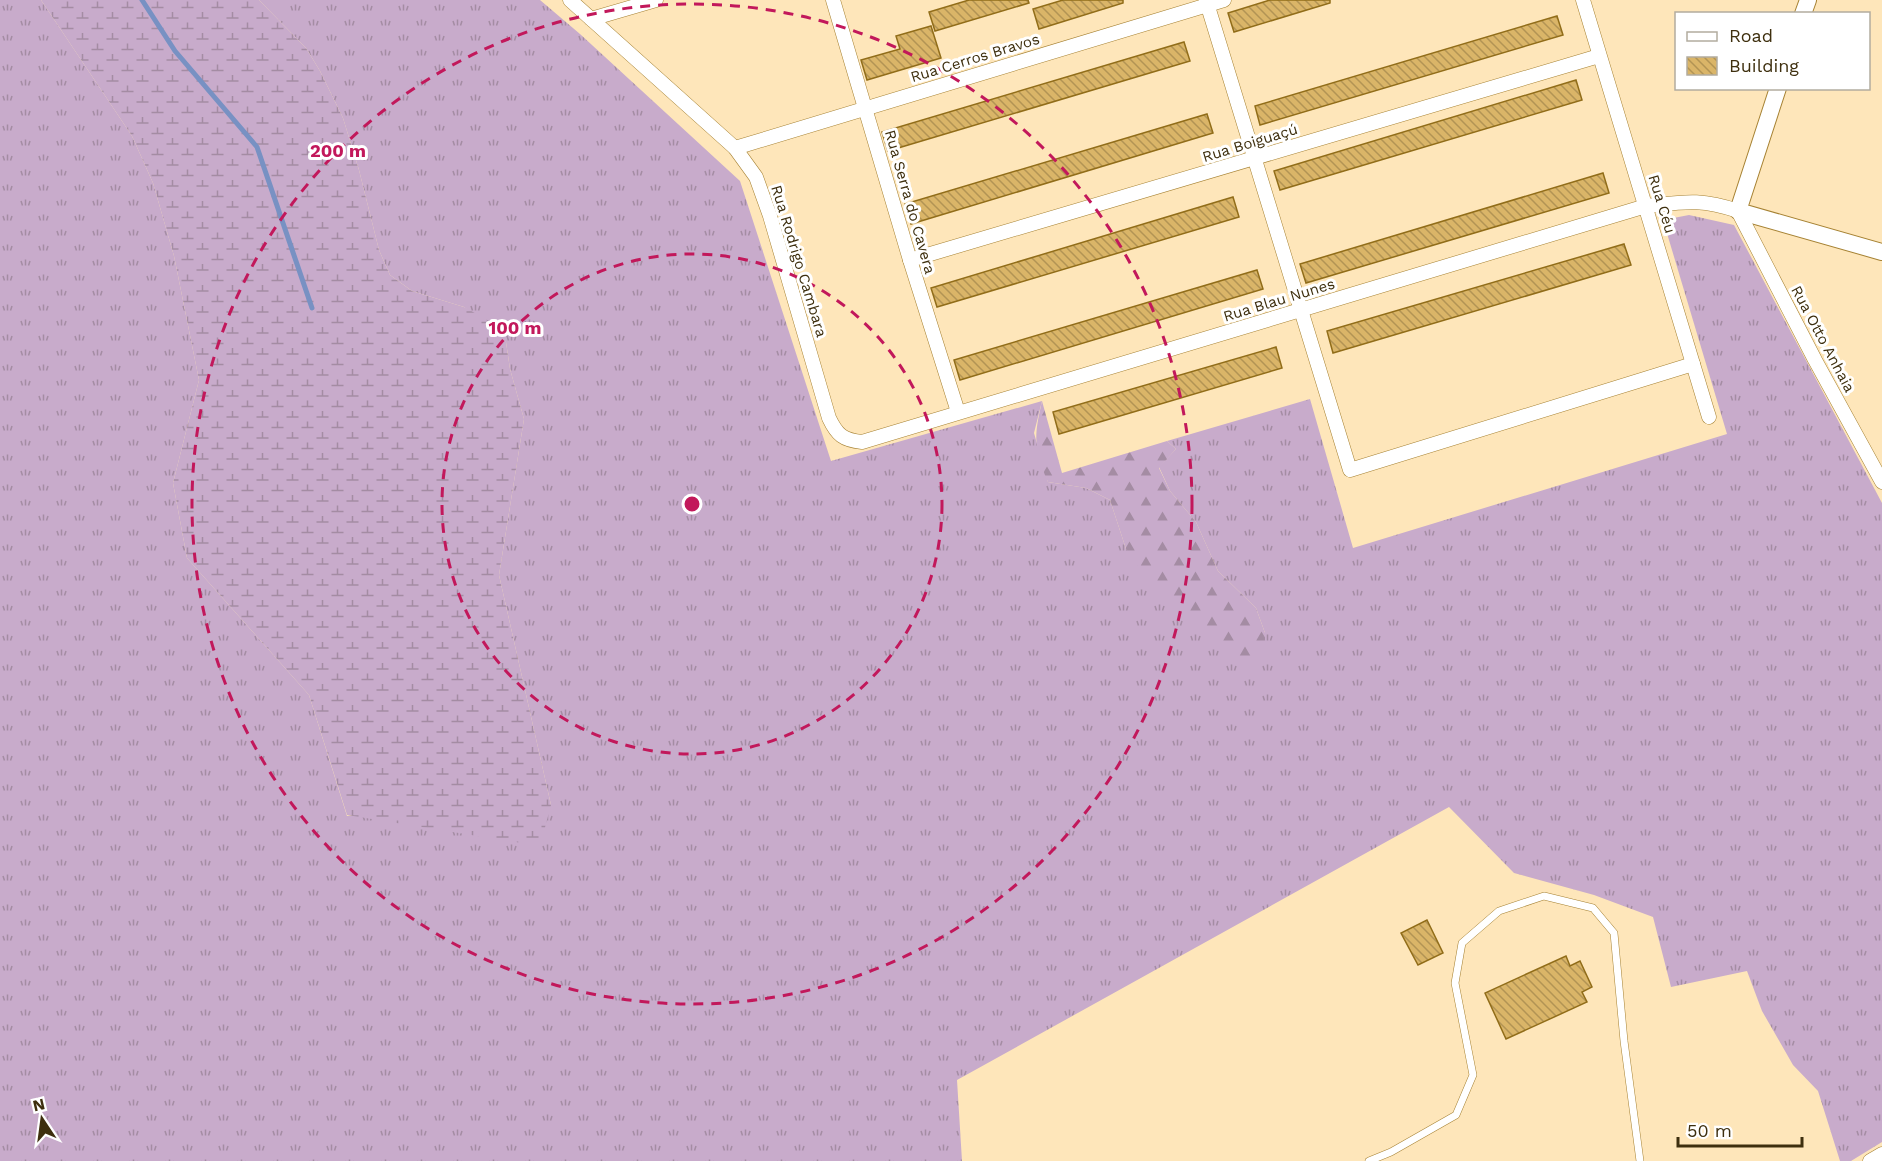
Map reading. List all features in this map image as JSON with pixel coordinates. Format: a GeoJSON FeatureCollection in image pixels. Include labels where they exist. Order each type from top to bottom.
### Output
{"type":"FeatureCollection","features":[{"type":"Feature","properties":{"kind":"street","name":"Rua Rodrigo Cambara"},"geometry":{"type":"LineString","coordinates":[[570,0],[735,148],[756,177],[834,429]]}},
{"type":"Feature","properties":{"kind":"street"},"geometry":{"type":"LineString","coordinates":[[591,19],[656,0]]}},
{"type":"Feature","properties":{"kind":"street","name":"Rua Serra do Cavera"},"geometry":{"type":"LineString","coordinates":[[833,0],[910,260],[958,412]]}},
{"type":"Feature","properties":{"kind":"street","name":"Rua Cerros Bravos"},"geometry":{"type":"LineString","coordinates":[[735,148],[1207,2],[1224,0]]}},
{"type":"Feature","properties":{"kind":"street","name":"Rua Céu"},"geometry":{"type":"LineString","coordinates":[[1583,0],[1709,417]]}},
{"type":"Feature","properties":{"kind":"street"},"geometry":{"type":"LineString","coordinates":[[1207,2],[1350,470],[1693,364]]}},
{"type":"Feature","properties":{"kind":"street","name":"Rua Boiguaçú"},"geometry":{"type":"LineString","coordinates":[[910,260],[1599,56]]}},
{"type":"Feature","properties":{"kind":"street"},"geometry":{"type":"LineString","coordinates":[[1777,90],[1737,211],[1881,249]]}},
{"type":"Feature","properties":{"kind":"street","name":"Rua Blau Nunes"},"geometry":{"type":"LineString","coordinates":[[834,429],[846,440],[862,442],[1646,206],[1696,201],[1715,203],[1737,211]]}},
{"type":"Feature","properties":{"kind":"street","name":"Rua Otto Anhaia"},"geometry":{"type":"LineString","coordinates":[[1737,211],[1882,482]]}},
{"type":"Feature","properties":{"kind":"street"},"geometry":{"type":"LineString","coordinates":[[1870,1161],[1882,1154]]}},
{"type":"Feature","properties":{"kind":"lane"},"geometry":{"type":"LineString","coordinates":[[1369,1161],[1391,1152],[1456,1115],[1473,1075],[1455,983],[1462,943],[1499,911],[1544,896],[1593,908],[1614,933],[1624,1041],[1640,1161]]}},
{"type":"Feature","properties":{"kind":"green space"},"geometry":{"type":"Polygon","coordinates":[[[0,0],[41,0],[132,136],[153,183],[174,256],[199,380],[173,483],[187,558],[309,695],[347,816],[551,805],[499,575],[524,419],[510,369],[506,342],[464,307],[412,291],[390,275],[379,250],[343,118],[306,48],[259,0],[540,0],[740,181],[831,461],[1042,401],[1034,433],[1048,482],[1086,488],[1110,500],[1126,549],[1265,633],[1256,608],[1218,571],[1196,522],[1170,491],[1159,467],[1176,449],[1167,441],[1310,399],[1353,548],[1727,434],[1663,220],[1689,215],[1734,225],[1882,503],[1882,1142],[1851,1161],[1840,1161],[1818,1091],[1793,1065],[1762,1011],[1747,971],[1671,987],[1653,917],[1594,895],[1514,873],[1449,807],[957,1080],[962,1161],[0,1161],[0,0]]]}},
{"type":"Feature","properties":{"kind":"green space"},"geometry":{"type":"Polygon","coordinates":[[[41,0],[259,0],[306,48],[343,118],[379,250],[390,275],[412,291],[464,307],[489,321],[506,342],[510,369],[524,419],[499,575],[551,805],[540,846],[347,815],[309,695],[187,558],[173,483],[199,380],[174,256],[153,183],[132,136],[41,0]]]}},
{"type":"Feature","properties":{"kind":"green space"},"geometry":{"type":"Polygon","coordinates":[[[1042,401],[1062,473],[1167,441],[1176,449],[1159,468],[1170,491],[1196,522],[1218,571],[1256,608],[1265,633],[1265,646],[1259,659],[1247,662],[1212,645],[1155,592],[1126,549],[1110,500],[1086,488],[1048,482],[1036,442],[1042,401]]]}},
{"type":"Feature","properties":{"kind":"building"},"geometry":{"type":"Polygon","coordinates":[[[969,0],[1028,0],[1029,3],[935,31],[929,12],[969,0]]]}},
{"type":"Feature","properties":{"kind":"building"},"geometry":{"type":"Polygon","coordinates":[[[1063,0],[1123,0],[1123,3],[1039,29],[1033,9],[1063,0]]]}},
{"type":"Feature","properties":{"kind":"building"},"geometry":{"type":"Polygon","coordinates":[[[1270,0],[1330,0],[1330,3],[1234,32],[1228,13],[1270,0]]]}},
{"type":"Feature","properties":{"kind":"building"},"geometry":{"type":"Polygon","coordinates":[[[1557,16],[1563,35],[1260,125],[1255,106],[1557,16]]]}},
{"type":"Feature","properties":{"kind":"building"},"geometry":{"type":"Polygon","coordinates":[[[931,26],[941,58],[867,80],[861,60],[900,49],[896,36],[931,26]]]}},
{"type":"Feature","properties":{"kind":"building"},"geometry":{"type":"Polygon","coordinates":[[[1184,42],[1190,61],[888,151],[882,132],[1184,42]]]}},
{"type":"Feature","properties":{"kind":"building"},"geometry":{"type":"Polygon","coordinates":[[[1576,80],[1582,100],[1280,190],[1274,171],[1576,80]]]}},
{"type":"Feature","properties":{"kind":"building"},"geometry":{"type":"Polygon","coordinates":[[[1207,114],[1213,133],[911,224],[905,204],[1207,114]]]}},
{"type":"Feature","properties":{"kind":"building"},"geometry":{"type":"Polygon","coordinates":[[[1603,173],[1609,193],[1306,283],[1300,264],[1603,173]]]}},
{"type":"Feature","properties":{"kind":"building"},"geometry":{"type":"Polygon","coordinates":[[[1233,197],[1239,217],[937,307],[931,288],[1233,197]]]}},
{"type":"Feature","properties":{"kind":"building"},"geometry":{"type":"Polygon","coordinates":[[[1624,244],[1631,265],[1333,353],[1327,331],[1624,244]]]}},
{"type":"Feature","properties":{"kind":"building"},"geometry":{"type":"Polygon","coordinates":[[[1257,270],[1263,289],[960,380],[954,360],[1257,270]]]}},
{"type":"Feature","properties":{"kind":"building"},"geometry":{"type":"Polygon","coordinates":[[[1276,347],[1282,368],[1059,434],[1053,412],[1276,347]]]}},
{"type":"Feature","properties":{"kind":"building"},"geometry":{"type":"Polygon","coordinates":[[[1427,920],[1443,953],[1418,965],[1401,933],[1427,920]]]}},
{"type":"Feature","properties":{"kind":"building"},"geometry":{"type":"Polygon","coordinates":[[[1566,956],[1570,966],[1580,961],[1592,987],[1582,992],[1587,1002],[1506,1039],[1485,993],[1566,956]]]}},
{"type":"Feature","properties":{"kind":"waterway"},"geometry":{"type":"LineString","coordinates":[[142,0],[175,51],[257,147],[312,308]]}}]}
